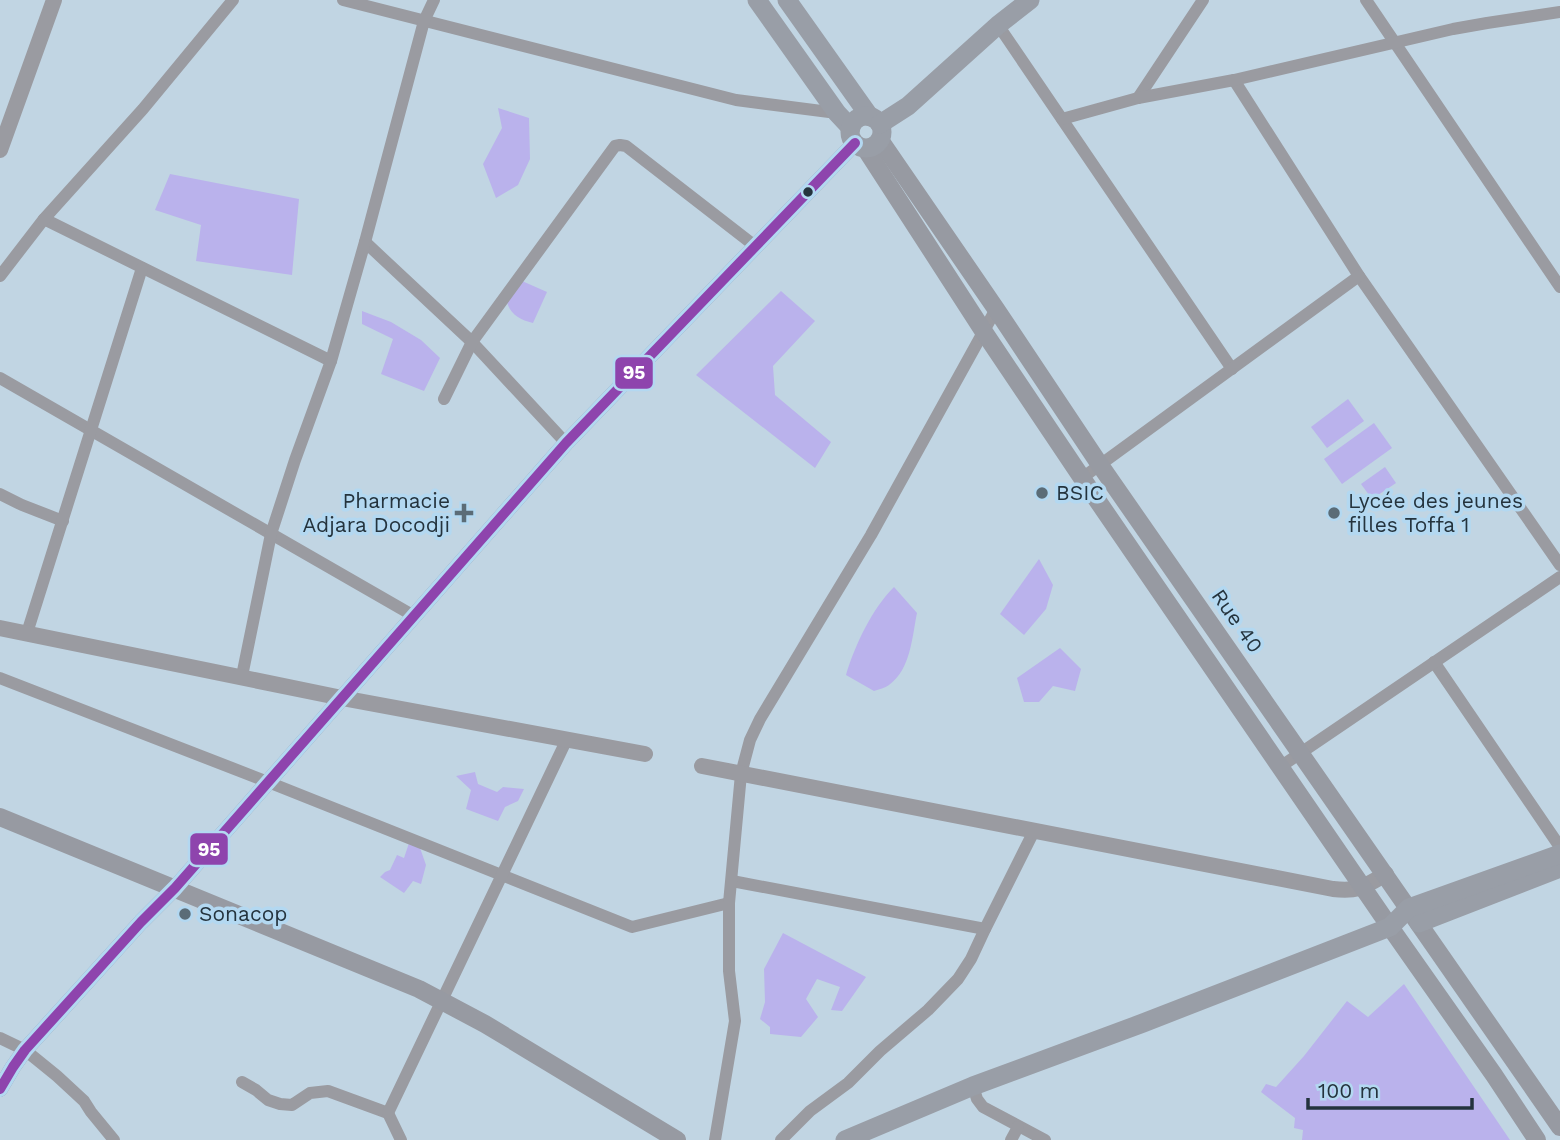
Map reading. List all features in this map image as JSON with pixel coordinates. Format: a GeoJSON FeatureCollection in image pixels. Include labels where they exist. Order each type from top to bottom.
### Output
{"type":"FeatureCollection","features":[{"type":"Feature","properties":{"kind":"main road"},"geometry":{"type":"LineString","coordinates":[[757,0],[867,128]]}},
{"type":"Feature","properties":{"kind":"main road"},"geometry":{"type":"LineString","coordinates":[[788,0],[867,128],[984,332],[1537,1140]]}},
{"type":"Feature","properties":{"kind":"main road"},"geometry":{"type":"LineString","coordinates":[[867,128],[925,92],[998,25],[1030,0]]}},
{"type":"Feature","properties":{"kind":"main road","name":"Rue 40"},"geometry":{"type":"LineString","coordinates":[[867,128],[996,309],[1101,465],[1560,1127]]}},
{"type":"Feature","properties":{"kind":"main road"},"geometry":{"type":"LineString","coordinates":[[0,817],[419,989],[485,1024],[677,1140]]}},
{"type":"Feature","properties":{"kind":"main road"},"geometry":{"type":"LineString","coordinates":[[845,1140],[973,1086],[1390,927],[1560,854]]}},
{"type":"Feature","properties":{"kind":"main road"},"geometry":{"type":"LineString","coordinates":[[1414,915],[1560,868]]}},
{"type":"Feature","properties":{"kind":"street"},"geometry":{"type":"LineString","coordinates":[[0,121],[45,0]]}},
{"type":"Feature","properties":{"kind":"street"},"geometry":{"type":"LineString","coordinates":[[0,150],[54,0]]}},
{"type":"Feature","properties":{"kind":"street"},"geometry":{"type":"LineString","coordinates":[[0,276],[44,219],[144,109],[233,0]]}},
{"type":"Feature","properties":{"kind":"street"},"geometry":{"type":"LineString","coordinates":[[342,0],[736,100],[867,128]]}},
{"type":"Feature","properties":{"kind":"street"},"geometry":{"type":"LineString","coordinates":[[242,676],[271,534],[331,361],[424,21],[434,0]]}},
{"type":"Feature","properties":{"kind":"street"},"geometry":{"type":"LineString","coordinates":[[1138,98],[1203,0]]}},
{"type":"Feature","properties":{"kind":"street"},"geometry":{"type":"LineString","coordinates":[[1366,0],[1560,287]]}},
{"type":"Feature","properties":{"kind":"street"},"geometry":{"type":"LineString","coordinates":[[1062,119],[1138,98],[1234,80],[1395,42],[1487,23],[1560,12]]}},
{"type":"Feature","properties":{"kind":"street"},"geometry":{"type":"LineString","coordinates":[[998,25],[1232,369]]}},
{"type":"Feature","properties":{"kind":"street"},"geometry":{"type":"LineString","coordinates":[[1234,80],[1359,276],[1560,565]]}},
{"type":"Feature","properties":{"kind":"street"},"geometry":{"type":"LineString","coordinates":[[0,1089],[25,1050],[175,888],[566,443],[867,128]]}},
{"type":"Feature","properties":{"kind":"street"},"geometry":{"type":"LineString","coordinates":[[444,399],[472,342],[615,146],[626,146],[755,246]]}},
{"type":"Feature","properties":{"kind":"street"},"geometry":{"type":"LineString","coordinates":[[44,219],[331,361]]}},
{"type":"Feature","properties":{"kind":"street"},"geometry":{"type":"LineString","coordinates":[[365,242],[472,342],[566,443]]}},
{"type":"Feature","properties":{"kind":"street"},"geometry":{"type":"LineString","coordinates":[[27,633],[142,268]]}},
{"type":"Feature","properties":{"kind":"street"},"geometry":{"type":"LineString","coordinates":[[1082,478],[1359,276]]}},
{"type":"Feature","properties":{"kind":"street"},"geometry":{"type":"LineString","coordinates":[[715,1140],[735,1021],[729,971],[729,903],[741,774],[750,740],[760,719],[871,536],[996,309]]}},
{"type":"Feature","properties":{"kind":"street"},"geometry":{"type":"LineString","coordinates":[[0,378],[414,616]]}},
{"type":"Feature","properties":{"kind":"street"},"geometry":{"type":"LineString","coordinates":[[0,494],[63,521]]}},
{"type":"Feature","properties":{"kind":"street"},"geometry":{"type":"LineString","coordinates":[[1280,767],[1560,577]]}},
{"type":"Feature","properties":{"kind":"street"},"geometry":{"type":"LineString","coordinates":[[0,628],[342,698],[645,754]]}},
{"type":"Feature","properties":{"kind":"street"},"geometry":{"type":"LineString","coordinates":[[1434,662],[1560,847]]}},
{"type":"Feature","properties":{"kind":"street"},"geometry":{"type":"LineString","coordinates":[[0,678],[632,927],[729,903]]}},
{"type":"Feature","properties":{"kind":"street"},"geometry":{"type":"LineString","coordinates":[[388,1113],[567,739]]}},
{"type":"Feature","properties":{"kind":"street"},"geometry":{"type":"LineString","coordinates":[[702,766],[1333,890],[1364,888],[1385,874]]}},
{"type":"Feature","properties":{"kind":"street"},"geometry":{"type":"LineString","coordinates":[[781,1140],[810,1111],[848,1083],[928,1010],[964,970],[1034,831]]}},
{"type":"Feature","properties":{"kind":"street"},"geometry":{"type":"LineString","coordinates":[[732,881],[985,929]]}},
{"type":"Feature","properties":{"kind":"street"},"geometry":{"type":"LineString","coordinates":[[0,1038],[25,1050],[57,1076],[84,1101],[114,1140]]}},
{"type":"Feature","properties":{"kind":"street"},"geometry":{"type":"LineString","coordinates":[[242,1082],[268,1100],[280,1104],[292,1105],[310,1093],[328,1091],[388,1113],[401,1140]]}},
{"type":"Feature","properties":{"kind":"street"},"geometry":{"type":"LineString","coordinates":[[973,1086],[983,1107],[1045,1140]]}},
{"type":"Feature","properties":{"kind":"street"},"geometry":{"type":"LineString","coordinates":[[1011,1140],[1017,1127]]}},
{"type":"Feature","properties":{"kind":"shaded area"},"geometry":{"type":"Polygon","coordinates":[[[498,108],[529,118],[530,159],[518,185],[496,198],[483,164],[502,128],[498,108]]]}},
{"type":"Feature","properties":{"kind":"shaded area"},"geometry":{"type":"Polygon","coordinates":[[[170,174],[299,199],[292,275],[196,261],[201,225],[155,210],[170,174]]]}},
{"type":"Feature","properties":{"kind":"shaded area"},"geometry":{"type":"Polygon","coordinates":[[[522,281],[547,292],[533,323],[515,314],[507,303],[506,297],[522,281]]]}},
{"type":"Feature","properties":{"kind":"shaded area"},"geometry":{"type":"Polygon","coordinates":[[[781,291],[815,321],[773,366],[775,395],[831,442],[815,468],[696,375],[781,291]]]}},
{"type":"Feature","properties":{"kind":"shaded area"},"geometry":{"type":"Polygon","coordinates":[[[362,311],[391,322],[421,340],[440,358],[424,391],[381,374],[393,339],[362,324],[362,311]]]}},
{"type":"Feature","properties":{"kind":"shaded area"},"geometry":{"type":"Polygon","coordinates":[[[1348,399],[1364,421],[1327,448],[1311,427],[1348,399]]]}},
{"type":"Feature","properties":{"kind":"shaded area"},"geometry":{"type":"Polygon","coordinates":[[[1374,423],[1392,448],[1342,484],[1324,459],[1374,423]]]}},
{"type":"Feature","properties":{"kind":"shaded area"},"geometry":{"type":"Polygon","coordinates":[[[1385,467],[1396,483],[1372,499],[1361,484],[1385,467]]]}},
{"type":"Feature","properties":{"kind":"shaded area"},"geometry":{"type":"Polygon","coordinates":[[[1039,559],[1053,585],[1046,609],[1024,635],[1000,614],[1039,559]]]}},
{"type":"Feature","properties":{"kind":"shaded area"},"geometry":{"type":"Polygon","coordinates":[[[894,587],[917,613],[912,642],[906,662],[896,678],[887,686],[874,691],[846,675],[865,628],[894,587]]]}},
{"type":"Feature","properties":{"kind":"shaded area"},"geometry":{"type":"Polygon","coordinates":[[[1060,648],[1081,669],[1075,691],[1053,686],[1039,702],[1024,702],[1017,678],[1060,648]]]}},
{"type":"Feature","properties":{"kind":"shaded area"},"geometry":{"type":"Polygon","coordinates":[[[475,772],[478,784],[497,792],[503,787],[524,789],[518,801],[505,807],[498,821],[466,809],[471,790],[456,776],[475,772]]]}},
{"type":"Feature","properties":{"kind":"shaded area"},"geometry":{"type":"Polygon","coordinates":[[[409,843],[420,848],[426,865],[421,884],[413,881],[404,893],[380,877],[390,870],[397,855],[404,858],[409,843]]]}},
{"type":"Feature","properties":{"kind":"shaded area"},"geometry":{"type":"Polygon","coordinates":[[[783,933],[866,977],[842,1011],[831,1010],[840,987],[817,979],[806,999],[818,1017],[801,1037],[770,1034],[770,1027],[760,1019],[765,1002],[764,969],[783,933]]]}},
{"type":"Feature","properties":{"kind":"shaded area"},"geometry":{"type":"Polygon","coordinates":[[[1404,984],[1510,1140],[1302,1140],[1303,1130],[1294,1128],[1295,1118],[1261,1092],[1266,1084],[1276,1087],[1347,1001],[1368,1017],[1404,984]]]}},
{"type":"Feature","properties":{"kind":"transit line","name":"95"},"geometry":{"type":"LineString","coordinates":[[0,1089],[25,1050],[175,888],[566,443],[855,143]]}},
{"type":"Feature","properties":{"kind":"place","name":"BSIC"},"geometry":{"type":"Point","coordinates":[1042,493]}},
{"type":"Feature","properties":{"kind":"place","name":"Pharmacie Adjara Docodji"},"geometry":{"type":"Point","coordinates":[464,513]}},
{"type":"Feature","properties":{"kind":"place","name":"Lycée des jeunes filles Toffa 1"},"geometry":{"type":"Point","coordinates":[1334,513]}},
{"type":"Feature","properties":{"kind":"place","name":"Sonacop"},"geometry":{"type":"Point","coordinates":[185,914]}}]}
